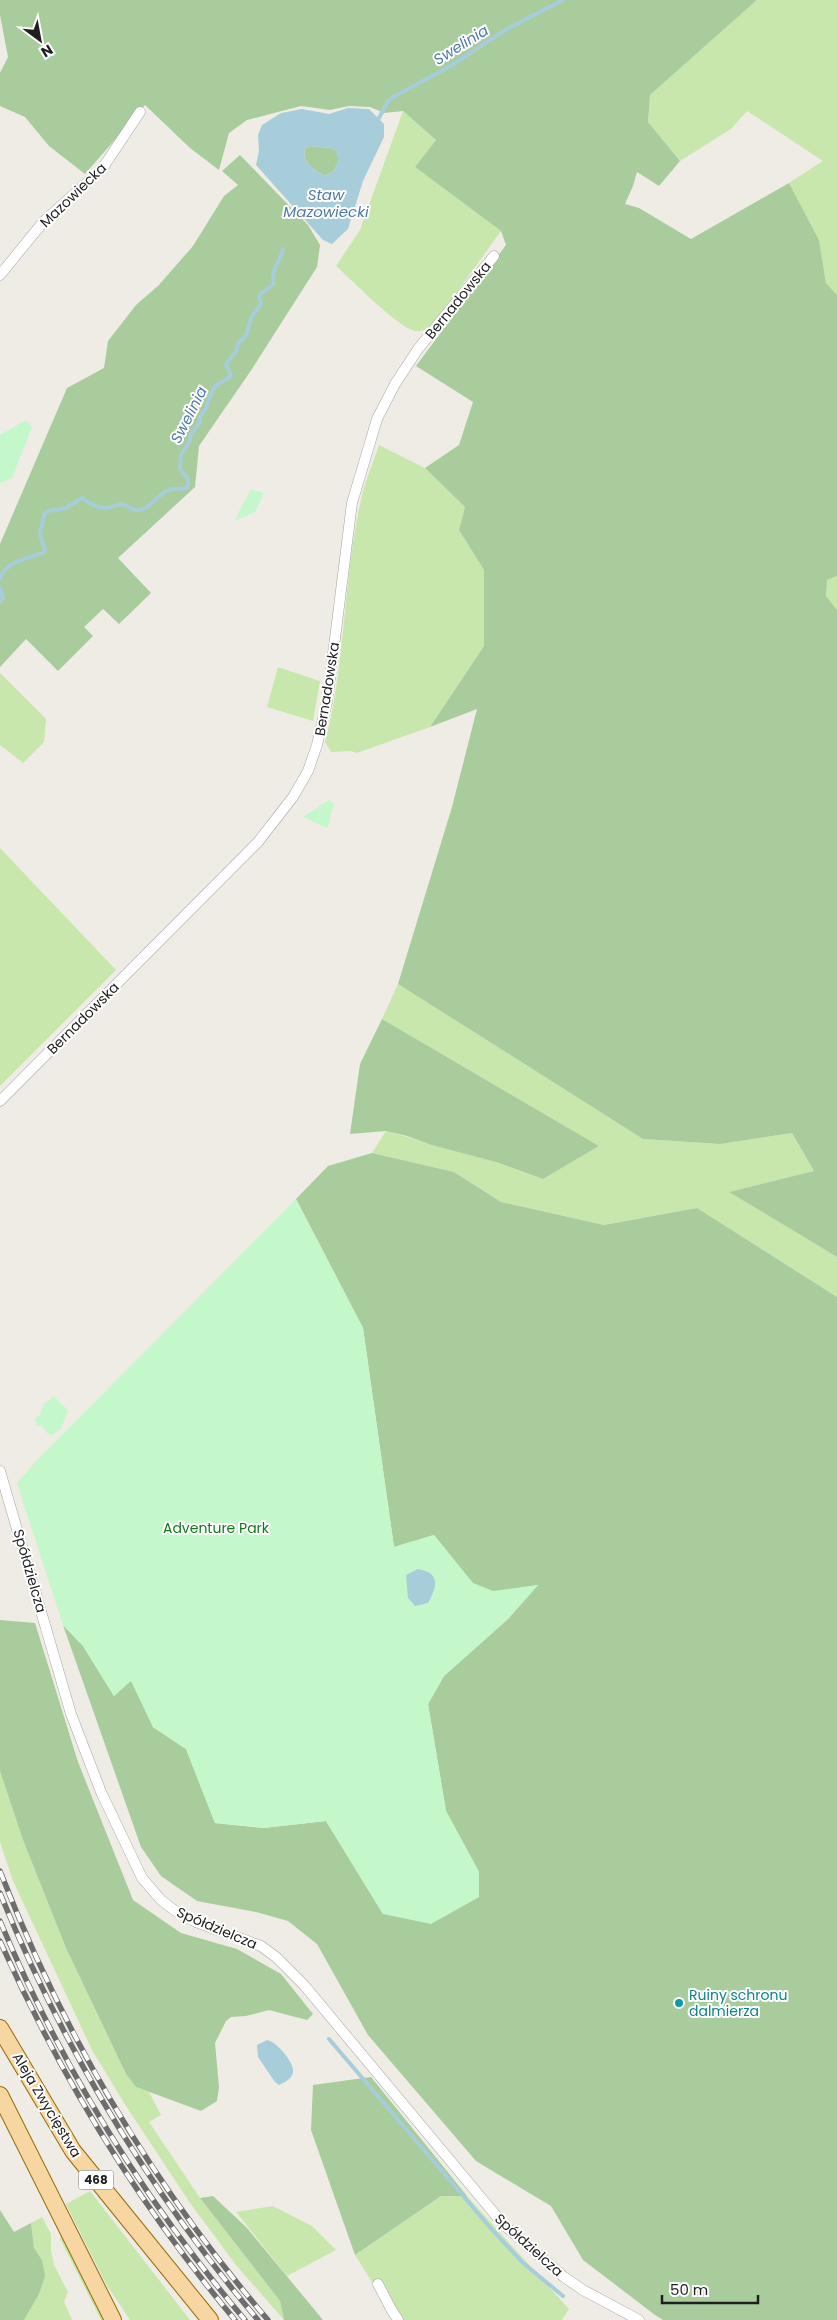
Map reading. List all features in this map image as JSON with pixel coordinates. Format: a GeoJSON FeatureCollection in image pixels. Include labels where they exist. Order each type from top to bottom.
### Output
{"type":"FeatureCollection","features":[{"type":"Feature","properties":{"kind":"main road","name":"Aleja Zwycięstwa"},"geometry":{"type":"LineString","coordinates":[[0,2028],[73,2151],[210,2320]]}},
{"type":"Feature","properties":{"kind":"main road"},"geometry":{"type":"LineString","coordinates":[[0,2094],[113,2320]]}},
{"type":"Feature","properties":{"kind":"street","name":"Mazowiecka"},"geometry":{"type":"LineString","coordinates":[[0,275],[44,221],[102,169],[140,112]]}},
{"type":"Feature","properties":{"kind":"street","name":"Bernadowska"},"geometry":{"type":"LineString","coordinates":[[0,1101],[258,842],[280,815],[302,782],[317,745],[327,702],[352,503],[377,419],[395,384],[418,349],[494,256]]}},
{"type":"Feature","properties":{"kind":"street","name":"Spółdzielcza"},"geometry":{"type":"LineString","coordinates":[[0,1471],[71,1714],[117,1828],[147,1884],[161,1900],[174,1910],[196,1922],[261,1946],[276,1957],[304,1985],[503,2224],[564,2277],[583,2290],[639,2320]]}},
{"type":"Feature","properties":{"kind":"street"},"geometry":{"type":"LineString","coordinates":[[378,2284],[390,2309],[398,2320]]}},
{"type":"Feature","properties":{"kind":"green space"},"geometry":{"type":"Polygon","coordinates":[[[0,0],[757,0],[650,95],[648,122],[680,161],[659,186],[637,172],[625,204],[639,208],[691,239],[789,183],[819,240],[826,283],[837,295],[837,576],[827,580],[826,596],[837,610],[837,1257],[729,1192],[814,1171],[792,1133],[720,1144],[643,1139],[398,984],[452,807],[477,709],[430,727],[484,646],[484,570],[459,530],[465,507],[425,468],[459,445],[473,402],[416,366],[506,245],[501,231],[415,167],[436,140],[403,111],[384,113],[370,107],[349,106],[330,110],[301,106],[247,120],[229,133],[219,170],[190,148],[145,105],[85,174],[49,146],[25,117],[0,106],[0,73],[8,57],[0,15],[0,0]]]}},
{"type":"Feature","properties":{"kind":"green space"},"geometry":{"type":"Polygon","coordinates":[[[757,0],[837,0],[837,295],[826,283],[819,240],[789,183],[823,161],[747,111],[731,129],[680,161],[648,122],[650,95],[757,0]]]}},
{"type":"Feature","properties":{"kind":"green space"},"geometry":{"type":"Polygon","coordinates":[[[403,111],[436,140],[415,167],[501,231],[434,324],[418,331],[398,322],[336,266],[360,230],[403,111]]]}},
{"type":"Feature","properties":{"kind":"green space"},"geometry":{"type":"Polygon","coordinates":[[[310,146],[330,148],[337,151],[339,160],[334,171],[325,176],[310,166],[304,154],[305,149],[310,146]]]}},
{"type":"Feature","properties":{"kind":"green space"},"geometry":{"type":"Polygon","coordinates":[[[240,155],[308,225],[320,245],[317,267],[252,369],[199,446],[195,487],[118,558],[151,593],[119,624],[103,609],[84,627],[93,636],[58,671],[26,639],[0,667],[0,544],[67,388],[104,368],[108,341],[136,305],[158,286],[193,246],[224,196],[238,185],[222,171],[240,155]]]}},
{"type":"Feature","properties":{"kind":"green space"},"geometry":{"type":"Polygon","coordinates":[[[26,420],[32,427],[12,478],[0,483],[0,435],[26,420]]]}},
{"type":"Feature","properties":{"kind":"green space"},"geometry":{"type":"Polygon","coordinates":[[[379,445],[425,468],[465,507],[459,530],[484,570],[484,646],[430,727],[357,753],[351,751],[331,752],[325,742],[337,682],[355,530],[363,493],[379,445]]]}},
{"type":"Feature","properties":{"kind":"green space"},"geometry":{"type":"Polygon","coordinates":[[[251,489],[264,493],[255,512],[234,521],[251,489]]]}},
{"type":"Feature","properties":{"kind":"green space"},"geometry":{"type":"Polygon","coordinates":[[[837,576],[837,610],[826,596],[827,580],[837,576]]]}},
{"type":"Feature","properties":{"kind":"green space"},"geometry":{"type":"Polygon","coordinates":[[[278,667],[320,681],[313,721],[267,707],[278,667]]]}},
{"type":"Feature","properties":{"kind":"green space"},"geometry":{"type":"Polygon","coordinates":[[[0,673],[46,719],[44,742],[23,763],[0,745],[0,673]]]}},
{"type":"Feature","properties":{"kind":"green space"},"geometry":{"type":"Polygon","coordinates":[[[329,800],[334,804],[327,828],[303,817],[329,800]]]}},
{"type":"Feature","properties":{"kind":"green space"},"geometry":{"type":"Polygon","coordinates":[[[0,848],[116,970],[0,1086],[0,848]]]}},
{"type":"Feature","properties":{"kind":"green space"},"geometry":{"type":"Polygon","coordinates":[[[398,984],[643,1139],[720,1144],[792,1133],[814,1171],[729,1192],[837,1257],[837,1297],[697,1208],[604,1225],[501,1202],[454,1172],[372,1153],[386,1131],[496,1162],[543,1179],[599,1146],[382,1019],[398,984]]]}},
{"type":"Feature","properties":{"kind":"green space"},"geometry":{"type":"Polygon","coordinates":[[[382,1019],[599,1146],[543,1179],[496,1162],[386,1131],[350,1134],[360,1064],[382,1019]]]}},
{"type":"Feature","properties":{"kind":"green space"},"geometry":{"type":"Polygon","coordinates":[[[372,1153],[454,1172],[501,1202],[604,1225],[697,1208],[837,1297],[837,2320],[663,2320],[655,2315],[583,2260],[551,2206],[476,2161],[368,2035],[317,1944],[288,1921],[256,1912],[197,1901],[161,1876],[141,1847],[63,1625],[83,1646],[114,1696],[131,1680],[153,1727],[186,1749],[215,1823],[263,1828],[326,1821],[383,1914],[465,1904],[479,1897],[479,1872],[446,1811],[428,1704],[444,1676],[508,1619],[538,1585],[493,1592],[472,1583],[434,1535],[394,1547],[363,1328],[296,1199],[328,1166],[372,1153]]]}},
{"type":"Feature","properties":{"kind":"green space","name":"Adventure Park"},"geometry":{"type":"Polygon","coordinates":[[[296,1199],[363,1328],[394,1547],[434,1535],[473,1583],[493,1591],[538,1585],[508,1619],[444,1676],[428,1704],[446,1811],[479,1872],[479,1897],[431,1924],[383,1914],[326,1821],[263,1828],[215,1823],[186,1749],[153,1727],[131,1681],[114,1696],[83,1646],[63,1625],[17,1483],[37,1460],[296,1199]]]}},
{"type":"Feature","properties":{"kind":"green space"},"geometry":{"type":"Polygon","coordinates":[[[54,1396],[68,1410],[61,1429],[52,1435],[48,1434],[42,1426],[37,1426],[35,1418],[40,1415],[44,1404],[54,1396]]]}},
{"type":"Feature","properties":{"kind":"green space"},"geometry":{"type":"Polygon","coordinates":[[[0,1620],[35,1623],[78,1762],[133,1900],[181,1933],[237,1949],[281,1974],[313,2014],[307,2020],[269,2010],[246,2016],[231,2017],[226,2021],[215,2043],[219,2087],[217,2101],[201,2111],[136,2087],[126,2074],[66,1948],[23,1840],[0,1771],[0,1620]]]}},
{"type":"Feature","properties":{"kind":"green space"},"geometry":{"type":"Polygon","coordinates":[[[0,1771],[23,1840],[66,1948],[126,2074],[136,2087],[149,2092],[161,2115],[149,2122],[200,2198],[280,2301],[284,2320],[236,2265],[190,2203],[126,2106],[92,2050],[13,1881],[0,1842],[0,1771]]]}},
{"type":"Feature","properties":{"kind":"green space"},"geometry":{"type":"Polygon","coordinates":[[[371,2077],[467,2196],[441,2196],[355,2255],[311,2130],[313,2085],[371,2077]]]}},
{"type":"Feature","properties":{"kind":"green space"},"geometry":{"type":"Polygon","coordinates":[[[90,2191],[190,2320],[130,2320],[106,2284],[66,2204],[90,2191]]]}},
{"type":"Feature","properties":{"kind":"green space"},"geometry":{"type":"Polygon","coordinates":[[[213,2196],[247,2228],[323,2320],[284,2320],[280,2301],[200,2198],[213,2196]]]}},
{"type":"Feature","properties":{"kind":"green space"},"geometry":{"type":"Polygon","coordinates":[[[441,2196],[467,2196],[569,2309],[562,2320],[396,2320],[355,2255],[441,2196]]]}},
{"type":"Feature","properties":{"kind":"green space"},"geometry":{"type":"Polygon","coordinates":[[[273,2206],[312,2226],[336,2250],[287,2276],[236,2212],[273,2206]]]}},
{"type":"Feature","properties":{"kind":"green space"},"geometry":{"type":"Polygon","coordinates":[[[0,2210],[14,2232],[31,2223],[34,2248],[42,2260],[45,2276],[39,2294],[24,2320],[0,2320],[0,2210]]]}},
{"type":"Feature","properties":{"kind":"green space"},"geometry":{"type":"Polygon","coordinates":[[[42,2217],[51,2234],[51,2251],[54,2265],[68,2292],[64,2302],[72,2320],[24,2320],[39,2294],[42,2260],[34,2248],[31,2223],[42,2217]]]}},
{"type":"Feature","properties":{"kind":"green space"},"geometry":{"type":"Polygon","coordinates":[[[61,2234],[105,2320],[101,2320],[60,2239],[61,2234]]]}},
{"type":"Feature","properties":{"kind":"water","name":"Staw Mazowiecki"},"geometry":{"type":"Polygon","coordinates":[[[348,108],[369,109],[384,124],[384,137],[363,181],[348,229],[332,244],[323,240],[256,165],[259,151],[258,135],[262,125],[281,113],[302,109],[329,114],[348,108]],[[310,146],[305,149],[304,154],[307,162],[313,169],[325,176],[334,171],[339,160],[336,151],[330,148],[310,146]]]}},
{"type":"Feature","properties":{"kind":"water"},"geometry":{"type":"Polygon","coordinates":[[[418,1569],[434,1577],[435,1586],[428,1603],[415,1606],[408,1598],[406,1575],[418,1569]]]}},
{"type":"Feature","properties":{"kind":"water"},"geometry":{"type":"Polygon","coordinates":[[[267,2040],[280,2048],[293,2068],[291,2077],[279,2085],[258,2057],[257,2045],[267,2040]]]}},
{"type":"Feature","properties":{"kind":"waterway","name":"Swelinia"},"geometry":{"type":"LineString","coordinates":[[379,118],[388,101],[395,96],[449,67],[505,30],[563,0]]}},
{"type":"Feature","properties":{"kind":"waterway","name":"Swelinia"},"geometry":{"type":"LineString","coordinates":[[0,579],[2,573],[11,565],[43,553],[45,550],[40,532],[44,514],[48,511],[66,508],[82,498],[98,507],[106,508],[122,504],[133,510],[140,510],[151,504],[164,492],[188,487],[188,479],[180,469],[181,455],[189,443],[191,434],[200,422],[200,417],[206,408],[214,387],[231,376],[226,364],[237,350],[238,343],[246,336],[251,318],[261,304],[259,295],[274,284],[274,269],[283,249]]}},
{"type":"Feature","properties":{"kind":"waterway","name":"Swelinia"},"geometry":{"type":"LineString","coordinates":[[0,588],[3,598],[0,602]]}},
{"type":"Feature","properties":{"kind":"waterway"},"geometry":{"type":"LineString","coordinates":[[329,2039],[488,2225],[522,2262],[563,2296]]}},
{"type":"Feature","properties":{"kind":"railway"},"geometry":{"type":"LineString","coordinates":[[0,1871],[52,1991],[82,2050],[115,2107],[187,2217],[268,2320]]}},
{"type":"Feature","properties":{"kind":"railway"},"geometry":{"type":"LineString","coordinates":[[0,1893],[52,2007],[112,2117],[181,2221],[258,2320]]}},
{"type":"Feature","properties":{"kind":"railway"},"geometry":{"type":"LineString","coordinates":[[0,1921],[50,2028],[108,2130],[139,2179],[173,2227],[245,2320]]}},
{"type":"Feature","properties":{"kind":"railway"},"geometry":{"type":"LineString","coordinates":[[0,1941],[49,2042],[104,2139],[166,2232],[235,2320]]}},
{"type":"Feature","properties":{"kind":"place","name":"Ruiny schronu dalmierza"},"geometry":{"type":"Point","coordinates":[679,2003]}}]}
